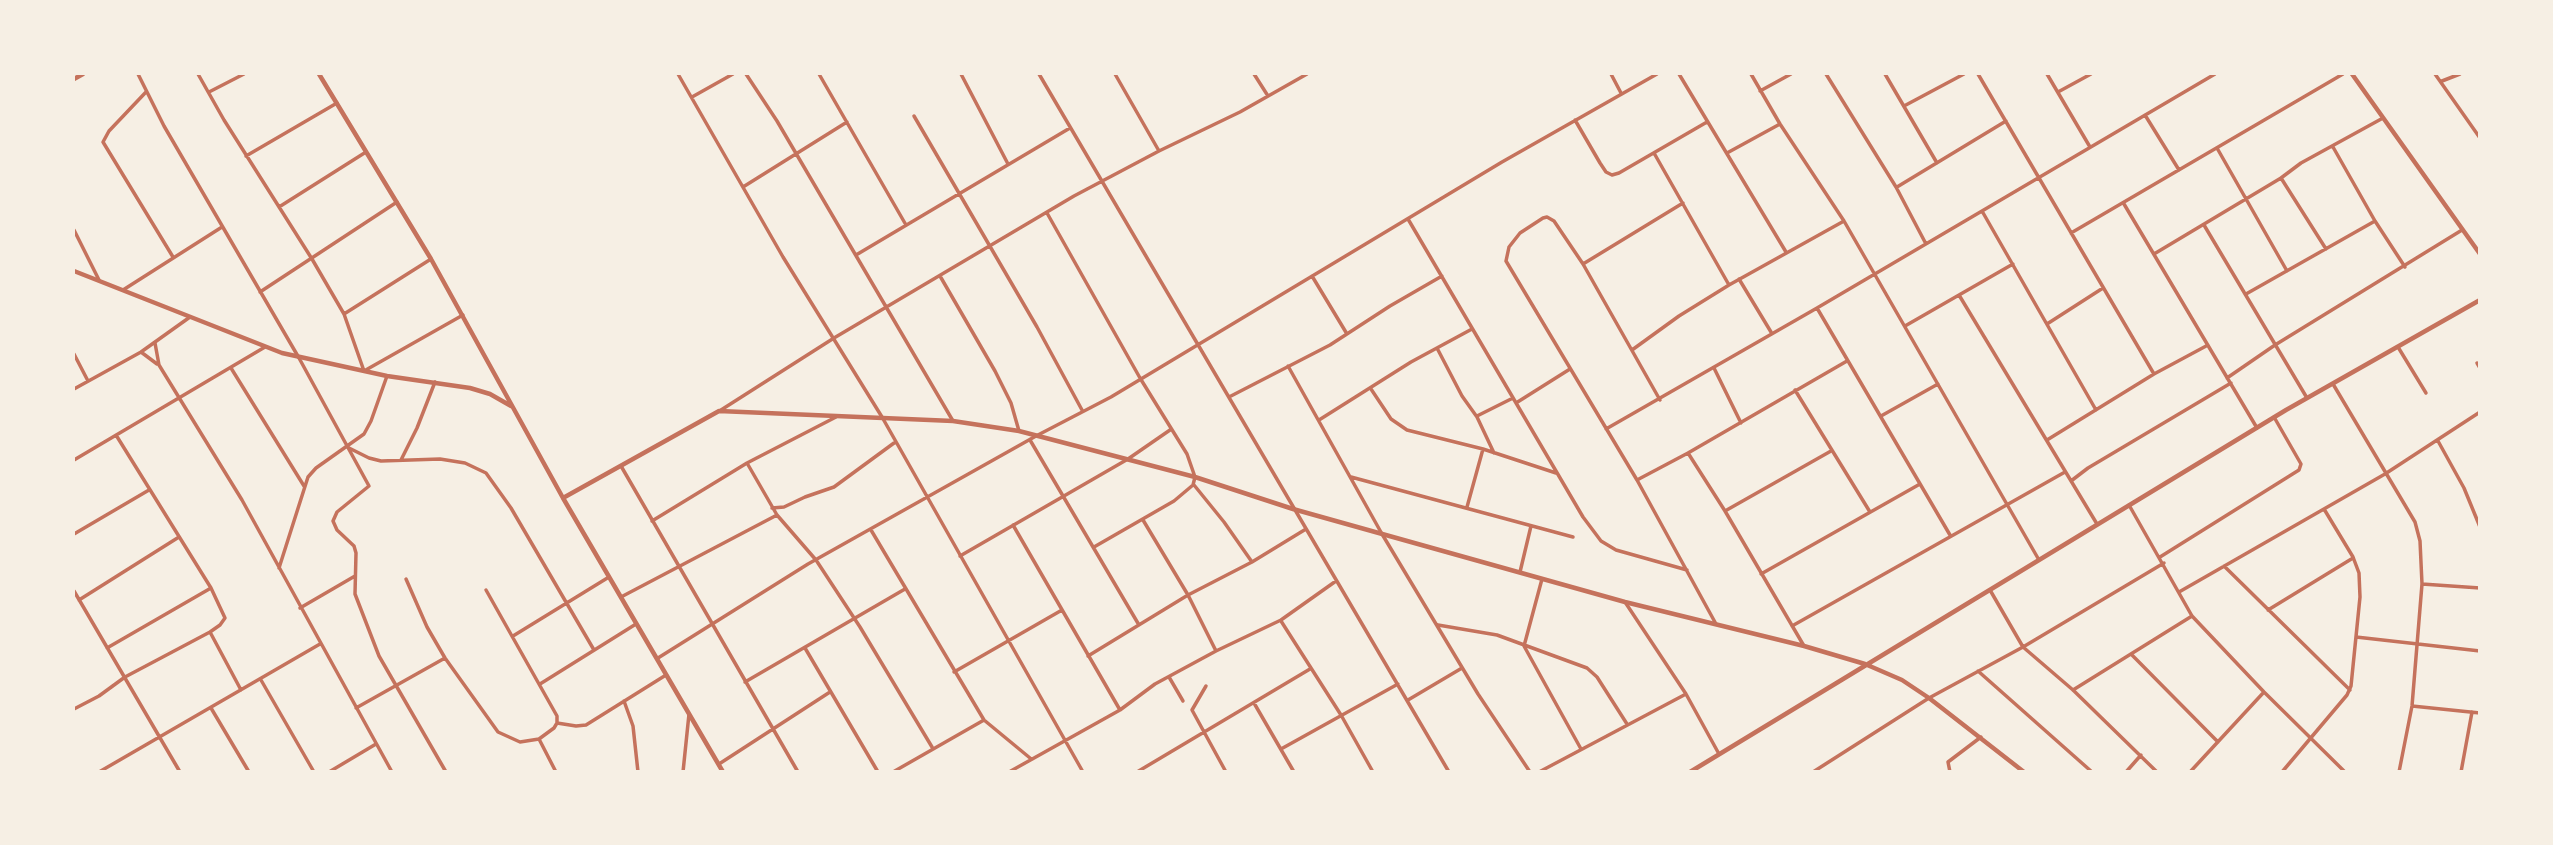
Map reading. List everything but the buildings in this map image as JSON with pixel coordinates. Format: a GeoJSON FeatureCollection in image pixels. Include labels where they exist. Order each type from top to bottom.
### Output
{"type":"FeatureCollection","features":[{"type":"Feature","properties":{"kind":"street"},"geometry":{"type":"LineString","coordinates":[[74,79],[83,74]]}},
{"type":"Feature","properties":{"kind":"street"},"geometry":{"type":"LineString","coordinates":[[138,74],[369,486],[337,512],[333,521],[337,530],[354,546],[357,605],[379,656],[446,772]]}},
{"type":"Feature","properties":{"kind":"street"},"geometry":{"type":"LineString","coordinates":[[198,74],[344,314],[364,371]]}},
{"type":"Feature","properties":{"kind":"street"},"geometry":{"type":"LineString","coordinates":[[209,92],[244,74]]}},
{"type":"Feature","properties":{"kind":"street"},"geometry":{"type":"LineString","coordinates":[[319,74],[431,259],[563,498],[668,673],[723,772]]}},
{"type":"Feature","properties":{"kind":"street"},"geometry":{"type":"LineString","coordinates":[[678,74],[783,257],[881,417],[1083,772]]}},
{"type":"Feature","properties":{"kind":"street"},"geometry":{"type":"LineString","coordinates":[[691,97],[733,74]]}},
{"type":"Feature","properties":{"kind":"street"},"geometry":{"type":"LineString","coordinates":[[746,74],[953,421]]}},
{"type":"Feature","properties":{"kind":"street"},"geometry":{"type":"LineString","coordinates":[[819,74],[906,225]]}},
{"type":"Feature","properties":{"kind":"street"},"geometry":{"type":"LineString","coordinates":[[961,74],[1008,164]]}},
{"type":"Feature","properties":{"kind":"street"},"geometry":{"type":"LineString","coordinates":[[1039,74],[1449,772]]}},
{"type":"Feature","properties":{"kind":"street"},"geometry":{"type":"LineString","coordinates":[[1115,74],[1158,151]]}},
{"type":"Feature","properties":{"kind":"street"},"geometry":{"type":"LineString","coordinates":[[1254,74],[1268,96]]}},
{"type":"Feature","properties":{"kind":"street"},"geometry":{"type":"LineString","coordinates":[[563,498],[719,411],[834,338],[1101,181],[1216,125],[1307,74]]}},
{"type":"Feature","properties":{"kind":"street"},"geometry":{"type":"LineString","coordinates":[[1611,74],[1621,93]]}},
{"type":"Feature","properties":{"kind":"street"},"geometry":{"type":"LineString","coordinates":[[658,658],[816,560],[1199,345],[1575,120],[1657,74]]}},
{"type":"Feature","properties":{"kind":"street"},"geometry":{"type":"LineString","coordinates":[[1679,74],[1786,252]]}},
{"type":"Feature","properties":{"kind":"street"},"geometry":{"type":"LineString","coordinates":[[1751,74],[1780,124],[1844,221],[2039,560]]}},
{"type":"Feature","properties":{"kind":"street"},"geometry":{"type":"LineString","coordinates":[[1760,91],[1791,74]]}},
{"type":"Feature","properties":{"kind":"street"},"geometry":{"type":"LineString","coordinates":[[1826,74],[1896,187],[1926,244]]}},
{"type":"Feature","properties":{"kind":"street"},"geometry":{"type":"LineString","coordinates":[[1885,74],[1937,163]]}},
{"type":"Feature","properties":{"kind":"street"},"geometry":{"type":"LineString","coordinates":[[1904,106],[1964,74]]}},
{"type":"Feature","properties":{"kind":"street"},"geometry":{"type":"LineString","coordinates":[[1978,74],[2154,374]]}},
{"type":"Feature","properties":{"kind":"street"},"geometry":{"type":"LineString","coordinates":[[2048,74],[2090,148]]}},
{"type":"Feature","properties":{"kind":"street"},"geometry":{"type":"LineString","coordinates":[[2058,92],[2091,74]]}},
{"type":"Feature","properties":{"kind":"street"},"geometry":{"type":"LineString","coordinates":[[1606,429],[2216,74]]}},
{"type":"Feature","properties":{"kind":"street"},"geometry":{"type":"LineString","coordinates":[[2071,233],[2343,74]]}},
{"type":"Feature","properties":{"kind":"street"},"geometry":{"type":"LineString","coordinates":[[2352,74],[2480,254]]}},
{"type":"Feature","properties":{"kind":"street"},"geometry":{"type":"LineString","coordinates":[[2435,74],[2480,138]]}},
{"type":"Feature","properties":{"kind":"street"},"geometry":{"type":"LineString","coordinates":[[2442,81],[2460,74]]}},
{"type":"Feature","properties":{"kind":"street"},"geometry":{"type":"LineString","coordinates":[[146,92],[109,131],[103,142],[173,257]]}},
{"type":"Feature","properties":{"kind":"street"},"geometry":{"type":"LineString","coordinates":[[246,156],[337,103]]}},
{"type":"Feature","properties":{"kind":"street"},"geometry":{"type":"LineString","coordinates":[[2145,115],[2179,171]]}},
{"type":"Feature","properties":{"kind":"street"},"geometry":{"type":"LineString","coordinates":[[914,116],[1082,411]]}},
{"type":"Feature","properties":{"kind":"street"},"geometry":{"type":"LineString","coordinates":[[2154,254],[2246,200],[2301,163],[2383,118]]}},
{"type":"Feature","properties":{"kind":"street"},"geometry":{"type":"LineString","coordinates":[[1575,120],[1609,174],[1619,173],[1707,122]]}},
{"type":"Feature","properties":{"kind":"street"},"geometry":{"type":"LineString","coordinates":[[1896,187],[2006,121]]}},
{"type":"Feature","properties":{"kind":"street"},"geometry":{"type":"LineString","coordinates":[[743,187],[847,122]]}},
{"type":"Feature","properties":{"kind":"street"},"geometry":{"type":"LineString","coordinates":[[1727,153],[1780,124]]}},
{"type":"Feature","properties":{"kind":"street"},"geometry":{"type":"LineString","coordinates":[[856,255],[1070,128]]}},
{"type":"Feature","properties":{"kind":"street"},"geometry":{"type":"LineString","coordinates":[[2333,147],[2405,267]]}},
{"type":"Feature","properties":{"kind":"street"},"geometry":{"type":"LineString","coordinates":[[2217,148],[2287,271]]}},
{"type":"Feature","properties":{"kind":"street"},"geometry":{"type":"LineString","coordinates":[[278,207],[366,152]]}},
{"type":"Feature","properties":{"kind":"street"},"geometry":{"type":"LineString","coordinates":[[1654,153],[1729,285]]}},
{"type":"Feature","properties":{"kind":"street"},"geometry":{"type":"LineString","coordinates":[[2281,178],[2326,249]]}},
{"type":"Feature","properties":{"kind":"street"},"geometry":{"type":"LineString","coordinates":[[260,292],[397,202]]}},
{"type":"Feature","properties":{"kind":"street"},"geometry":{"type":"LineString","coordinates":[[1583,264],[1683,203]]}},
{"type":"Feature","properties":{"kind":"street"},"geometry":{"type":"LineString","coordinates":[[2123,203],[2257,428]]}},
{"type":"Feature","properties":{"kind":"street"},"geometry":{"type":"LineString","coordinates":[[1982,211],[2096,410]]}},
{"type":"Feature","properties":{"kind":"street"},"geometry":{"type":"LineString","coordinates":[[1047,213],[1140,379],[1187,454],[1195,477],[1193,485],[1174,501],[1094,547]]}},
{"type":"Feature","properties":{"kind":"street"},"geometry":{"type":"LineString","coordinates":[[1660,400],[1583,264],[1554,222],[1548,217],[1535,222],[1520,233],[1505,257],[1637,480],[1716,624]]}},
{"type":"Feature","properties":{"kind":"street"},"geometry":{"type":"LineString","coordinates":[[1408,219],[1583,517],[1607,546],[1687,570]]}},
{"type":"Feature","properties":{"kind":"street"},"geometry":{"type":"LineString","coordinates":[[2246,294],[2375,220]]}},
{"type":"Feature","properties":{"kind":"street"},"geometry":{"type":"LineString","coordinates":[[1632,350],[1729,285],[1844,221]]}},
{"type":"Feature","properties":{"kind":"street"},"geometry":{"type":"LineString","coordinates":[[2204,225],[2307,398]]}},
{"type":"Feature","properties":{"kind":"street"},"geometry":{"type":"LineString","coordinates":[[123,290],[222,227]]}},
{"type":"Feature","properties":{"kind":"street"},"geometry":{"type":"LineString","coordinates":[[74,230],[100,281]]}},
{"type":"Feature","properties":{"kind":"street"},"geometry":{"type":"LineString","coordinates":[[2227,378],[2275,345],[2462,230]]}},
{"type":"Feature","properties":{"kind":"street"},"geometry":{"type":"LineString","coordinates":[[344,314],[431,259]]}},
{"type":"Feature","properties":{"kind":"street"},"geometry":{"type":"LineString","coordinates":[[1905,327],[2012,264]]}},
{"type":"Feature","properties":{"kind":"street"},"geometry":{"type":"LineString","coordinates":[[74,271],[299,358],[482,391],[512,407]]}},
{"type":"Feature","properties":{"kind":"street"},"geometry":{"type":"LineString","coordinates":[[940,276],[1011,402],[1019,431]]}},
{"type":"Feature","properties":{"kind":"street"},"geometry":{"type":"LineString","coordinates":[[1312,276],[1348,334]]}},
{"type":"Feature","properties":{"kind":"street"},"geometry":{"type":"LineString","coordinates":[[1229,397],[1348,334],[1442,276]]}},
{"type":"Feature","properties":{"kind":"street"},"geometry":{"type":"LineString","coordinates":[[1739,279],[1771,332]]}},
{"type":"Feature","properties":{"kind":"street"},"geometry":{"type":"LineString","coordinates":[[2047,324],[2103,288]]}},
{"type":"Feature","properties":{"kind":"street"},"geometry":{"type":"LineString","coordinates":[[1959,295],[2097,525]]}},
{"type":"Feature","properties":{"kind":"street"},"geometry":{"type":"LineString","coordinates":[[1690,772],[2274,417],[2480,300]]}},
{"type":"Feature","properties":{"kind":"street"},"geometry":{"type":"LineString","coordinates":[[1817,308],[1950,535]]}},
{"type":"Feature","properties":{"kind":"street"},"geometry":{"type":"LineString","coordinates":[[364,371],[463,315]]}},
{"type":"Feature","properties":{"kind":"street"},"geometry":{"type":"LineString","coordinates":[[74,390],[141,352],[190,317]]}},
{"type":"Feature","properties":{"kind":"street"},"geometry":{"type":"LineString","coordinates":[[1319,420],[1412,362],[1472,329]]}},
{"type":"Feature","properties":{"kind":"street"},"geometry":{"type":"LineString","coordinates":[[155,343],[159,365],[228,476],[392,772]]}},
{"type":"Feature","properties":{"kind":"street"},"geometry":{"type":"LineString","coordinates":[[2046,440],[2154,374],[2208,345]]}},
{"type":"Feature","properties":{"kind":"street"},"geometry":{"type":"LineString","coordinates":[[2399,346],[2426,393]]}},
{"type":"Feature","properties":{"kind":"street"},"geometry":{"type":"LineString","coordinates":[[74,460],[266,347]]}},
{"type":"Feature","properties":{"kind":"street"},"geometry":{"type":"LineString","coordinates":[[1437,348],[1462,396],[1477,417],[1494,453]]}},
{"type":"Feature","properties":{"kind":"street"},"geometry":{"type":"LineString","coordinates":[[141,352],[159,365]]}},
{"type":"Feature","properties":{"kind":"street"},"geometry":{"type":"LineString","coordinates":[[74,354],[88,381]]}},
{"type":"Feature","properties":{"kind":"street"},"geometry":{"type":"LineString","coordinates":[[1637,480],[1847,361]]}},
{"type":"Feature","properties":{"kind":"street"},"geometry":{"type":"LineString","coordinates":[[1288,366],[1382,534],[1462,668],[1530,772]]}},
{"type":"Feature","properties":{"kind":"street"},"geometry":{"type":"LineString","coordinates":[[231,368],[304,486]]}},
{"type":"Feature","properties":{"kind":"street"},"geometry":{"type":"LineString","coordinates":[[1714,368],[1741,423]]}},
{"type":"Feature","properties":{"kind":"street"},"geometry":{"type":"LineString","coordinates":[[1516,403],[1570,369]]}},
{"type":"Feature","properties":{"kind":"street"},"geometry":{"type":"LineString","coordinates":[[278,570],[304,486],[316,468],[364,434],[387,376]]}},
{"type":"Feature","properties":{"kind":"street"},"geometry":{"type":"LineString","coordinates":[[400,461],[417,428],[435,382]]}},
{"type":"Feature","properties":{"kind":"street"},"geometry":{"type":"LineString","coordinates":[[2071,481],[2088,468],[2231,383]]}},
{"type":"Feature","properties":{"kind":"street"},"geometry":{"type":"LineString","coordinates":[[1881,416],[1938,384]]}},
{"type":"Feature","properties":{"kind":"street"},"geometry":{"type":"LineString","coordinates":[[2333,384],[2414,522],[2420,541],[2422,584],[2412,706],[2399,772]]}},
{"type":"Feature","properties":{"kind":"street"},"geometry":{"type":"LineString","coordinates":[[1371,388],[1391,419],[1401,428],[1483,449],[1558,474]]}},
{"type":"Feature","properties":{"kind":"street"},"geometry":{"type":"LineString","coordinates":[[1795,390],[1870,513]]}},
{"type":"Feature","properties":{"kind":"street"},"geometry":{"type":"LineString","coordinates":[[1477,417],[1513,398]]}},
{"type":"Feature","properties":{"kind":"street"},"geometry":{"type":"LineString","coordinates":[[719,411],[953,421],[1019,431],[1033,438],[1195,477],[1293,509],[1625,602],[1804,646],[1865,664],[1902,680],[1929,698],[2024,772]]}},
{"type":"Feature","properties":{"kind":"street"},"geometry":{"type":"LineString","coordinates":[[2179,592],[2385,474],[2480,412]]}},
{"type":"Feature","properties":{"kind":"street"},"geometry":{"type":"LineString","coordinates":[[652,521],[747,463],[836,416]]}},
{"type":"Feature","properties":{"kind":"street"},"geometry":{"type":"LineString","coordinates":[[2160,557],[2299,470],[2300,460],[2274,417]]}},
{"type":"Feature","properties":{"kind":"street"},"geometry":{"type":"LineString","coordinates":[[960,556],[1128,459],[1170,430]]}},
{"type":"Feature","properties":{"kind":"street"},"geometry":{"type":"LineString","coordinates":[[74,709],[99,696],[125,677],[210,632],[225,618],[211,588],[116,435]]}},
{"type":"Feature","properties":{"kind":"street"},"geometry":{"type":"LineString","coordinates":[[1033,438],[1139,625]]}},
{"type":"Feature","properties":{"kind":"street"},"geometry":{"type":"LineString","coordinates":[[2438,441],[2464,488],[2480,527]]}},
{"type":"Feature","properties":{"kind":"street"},"geometry":{"type":"LineString","coordinates":[[772,508],[784,507],[834,487],[894,443]]}},
{"type":"Feature","properties":{"kind":"street"},"geometry":{"type":"LineString","coordinates":[[346,446],[369,458],[450,461],[465,463],[486,473],[511,508],[594,650]]}},
{"type":"Feature","properties":{"kind":"street"},"geometry":{"type":"LineString","coordinates":[[1467,507],[1483,449]]}},
{"type":"Feature","properties":{"kind":"street"},"geometry":{"type":"LineString","coordinates":[[1725,511],[1831,451]]}},
{"type":"Feature","properties":{"kind":"street"},"geometry":{"type":"LineString","coordinates":[[1688,453],[1804,646]]}},
{"type":"Feature","properties":{"kind":"street"},"geometry":{"type":"LineString","coordinates":[[747,463],[772,508],[816,560],[855,619],[932,747]]}},
{"type":"Feature","properties":{"kind":"street"},"geometry":{"type":"LineString","coordinates":[[621,466],[798,772]]}},
{"type":"Feature","properties":{"kind":"street"},"geometry":{"type":"LineString","coordinates":[[1792,626],[2065,472]]}},
{"type":"Feature","properties":{"kind":"street"},"geometry":{"type":"LineString","coordinates":[[1351,477],[1573,537]]}},
{"type":"Feature","properties":{"kind":"street"},"geometry":{"type":"LineString","coordinates":[[1761,574],[1920,484]]}},
{"type":"Feature","properties":{"kind":"street"},"geometry":{"type":"LineString","coordinates":[[1193,485],[1224,522],[1252,562]]}},
{"type":"Feature","properties":{"kind":"street"},"geometry":{"type":"LineString","coordinates":[[74,534],[149,490]]}},
{"type":"Feature","properties":{"kind":"street"},"geometry":{"type":"LineString","coordinates":[[2129,505],[2192,616],[2345,772]]}},
{"type":"Feature","properties":{"kind":"street"},"geometry":{"type":"LineString","coordinates":[[2281,772],[2350,691],[2360,586],[2353,557],[2324,509]]}},
{"type":"Feature","properties":{"kind":"street"},"geometry":{"type":"LineString","coordinates":[[621,597],[777,515]]}},
{"type":"Feature","properties":{"kind":"street"},"geometry":{"type":"LineString","coordinates":[[1143,520],[1188,595],[1216,650]]}},
{"type":"Feature","properties":{"kind":"street"},"geometry":{"type":"LineString","coordinates":[[1013,525],[1120,710]]}},
{"type":"Feature","properties":{"kind":"street"},"geometry":{"type":"LineString","coordinates":[[1520,572],[1531,526]]}},
{"type":"Feature","properties":{"kind":"street"},"geometry":{"type":"LineString","coordinates":[[1088,656],[1188,595],[1252,562],[1306,529]]}},
{"type":"Feature","properties":{"kind":"street"},"geometry":{"type":"LineString","coordinates":[[871,530],[984,720],[1030,758]]}},
{"type":"Feature","properties":{"kind":"street"},"geometry":{"type":"LineString","coordinates":[[79,600],[179,537]]}},
{"type":"Feature","properties":{"kind":"street"},"geometry":{"type":"LineString","coordinates":[[2268,610],[2353,557]]}},
{"type":"Feature","properties":{"kind":"street"},"geometry":{"type":"LineString","coordinates":[[1813,772],[1929,698],[2023,647],[2164,563]]}},
{"type":"Feature","properties":{"kind":"street"},"geometry":{"type":"LineString","coordinates":[[2224,566],[2350,691]]}},
{"type":"Feature","properties":{"kind":"street"},"geometry":{"type":"LineString","coordinates":[[300,608],[355,576]]}},
{"type":"Feature","properties":{"kind":"street"},"geometry":{"type":"LineString","coordinates":[[513,636],[609,577]]}},
{"type":"Feature","properties":{"kind":"street"},"geometry":{"type":"LineString","coordinates":[[406,579],[427,627],[445,659],[498,732],[520,742],[539,739],[557,723]]}},
{"type":"Feature","properties":{"kind":"street"},"geometry":{"type":"LineString","coordinates":[[1543,579],[1524,646],[1581,749]]}},
{"type":"Feature","properties":{"kind":"street"},"geometry":{"type":"LineString","coordinates":[[1009,772],[1120,710],[1216,650],[1281,620],[1336,581]]}},
{"type":"Feature","properties":{"kind":"street"},"geometry":{"type":"LineString","coordinates":[[2422,584],[2480,588]]}},
{"type":"Feature","properties":{"kind":"street"},"geometry":{"type":"LineString","coordinates":[[107,648],[211,588]]}},
{"type":"Feature","properties":{"kind":"street"},"geometry":{"type":"LineString","coordinates":[[745,682],[905,589]]}},
{"type":"Feature","properties":{"kind":"street"},"geometry":{"type":"LineString","coordinates":[[486,590],[555,709],[557,723]]}},
{"type":"Feature","properties":{"kind":"street"},"geometry":{"type":"LineString","coordinates":[[1990,590],[2023,647],[2073,690],[2157,772]]}},
{"type":"Feature","properties":{"kind":"street"},"geometry":{"type":"LineString","coordinates":[[74,591],[180,772]]}},
{"type":"Feature","properties":{"kind":"street"},"geometry":{"type":"LineString","coordinates":[[1625,602],[1686,694],[1719,754]]}},
{"type":"Feature","properties":{"kind":"street"},"geometry":{"type":"LineString","coordinates":[[954,671],[1062,610]]}},
{"type":"Feature","properties":{"kind":"street"},"geometry":{"type":"LineString","coordinates":[[2073,690],[2192,616]]}},
{"type":"Feature","properties":{"kind":"street"},"geometry":{"type":"LineString","coordinates":[[1281,620],[1341,715],[1373,772]]}},
{"type":"Feature","properties":{"kind":"street"},"geometry":{"type":"LineString","coordinates":[[540,684],[637,623]]}},
{"type":"Feature","properties":{"kind":"street"},"geometry":{"type":"LineString","coordinates":[[1438,625],[1497,635],[1579,664],[1592,671],[1627,724]]}},
{"type":"Feature","properties":{"kind":"street"},"geometry":{"type":"LineString","coordinates":[[210,632],[241,690]]}},
{"type":"Feature","properties":{"kind":"street"},"geometry":{"type":"LineString","coordinates":[[2356,637],[2480,651]]}},
{"type":"Feature","properties":{"kind":"street"},"geometry":{"type":"LineString","coordinates":[[99,772],[320,644]]}},
{"type":"Feature","properties":{"kind":"street"},"geometry":{"type":"LineString","coordinates":[[805,648],[878,772]]}},
{"type":"Feature","properties":{"kind":"street"},"geometry":{"type":"LineString","coordinates":[[2131,654],[2218,742]]}},
{"type":"Feature","properties":{"kind":"street"},"geometry":{"type":"LineString","coordinates":[[356,708],[445,659]]}},
{"type":"Feature","properties":{"kind":"street"},"geometry":{"type":"LineString","coordinates":[[1408,700],[1462,668]]}},
{"type":"Feature","properties":{"kind":"street"},"geometry":{"type":"LineString","coordinates":[[1137,772],[1310,669]]}},
{"type":"Feature","properties":{"kind":"street"},"geometry":{"type":"LineString","coordinates":[[1978,671],[2092,772]]}},
{"type":"Feature","properties":{"kind":"street"},"geometry":{"type":"LineString","coordinates":[[557,723],[586,725],[668,673]]}},
{"type":"Feature","properties":{"kind":"street"},"geometry":{"type":"LineString","coordinates":[[1169,677],[1183,701]]}},
{"type":"Feature","properties":{"kind":"street"},"geometry":{"type":"LineString","coordinates":[[261,680],[314,772]]}},
{"type":"Feature","properties":{"kind":"street"},"geometry":{"type":"LineString","coordinates":[[1281,749],[1398,684]]}},
{"type":"Feature","properties":{"kind":"street"},"geometry":{"type":"LineString","coordinates":[[1206,686],[1192,710],[1226,772]]}},
{"type":"Feature","properties":{"kind":"street"},"geometry":{"type":"LineString","coordinates":[[719,764],[772,727],[830,692]]}},
{"type":"Feature","properties":{"kind":"street"},"geometry":{"type":"LineString","coordinates":[[2190,772],[2264,692]]}},
{"type":"Feature","properties":{"kind":"street"},"geometry":{"type":"LineString","coordinates":[[1539,772],[1686,694]]}},
{"type":"Feature","properties":{"kind":"street"},"geometry":{"type":"LineString","coordinates":[[624,701],[633,726],[638,772]]}},
{"type":"Feature","properties":{"kind":"street"},"geometry":{"type":"LineString","coordinates":[[1254,703],[1294,772]]}},
{"type":"Feature","properties":{"kind":"street"},"geometry":{"type":"LineString","coordinates":[[2412,706],[2480,713]]}},
{"type":"Feature","properties":{"kind":"street"},"geometry":{"type":"LineString","coordinates":[[211,708],[249,772]]}},
{"type":"Feature","properties":{"kind":"street"},"geometry":{"type":"LineString","coordinates":[[2461,772],[2472,712]]}},
{"type":"Feature","properties":{"kind":"street"},"geometry":{"type":"LineString","coordinates":[[683,772],[689,714]]}},
{"type":"Feature","properties":{"kind":"street"},"geometry":{"type":"LineString","coordinates":[[893,772],[932,747],[984,720]]}},
{"type":"Feature","properties":{"kind":"street"},"geometry":{"type":"LineString","coordinates":[[1950,772],[1948,762],[1981,737]]}},
{"type":"Feature","properties":{"kind":"street"},"geometry":{"type":"LineString","coordinates":[[539,739],[556,772]]}},
{"type":"Feature","properties":{"kind":"street"},"geometry":{"type":"LineString","coordinates":[[329,772],[376,744]]}},
{"type":"Feature","properties":{"kind":"street"},"geometry":{"type":"LineString","coordinates":[[2126,772],[2141,755]]}},
{"type":"Feature","properties":{"kind":"street"},"geometry":{"type":"LineString","coordinates":[[1150,764],[1154,772]]}}]}
